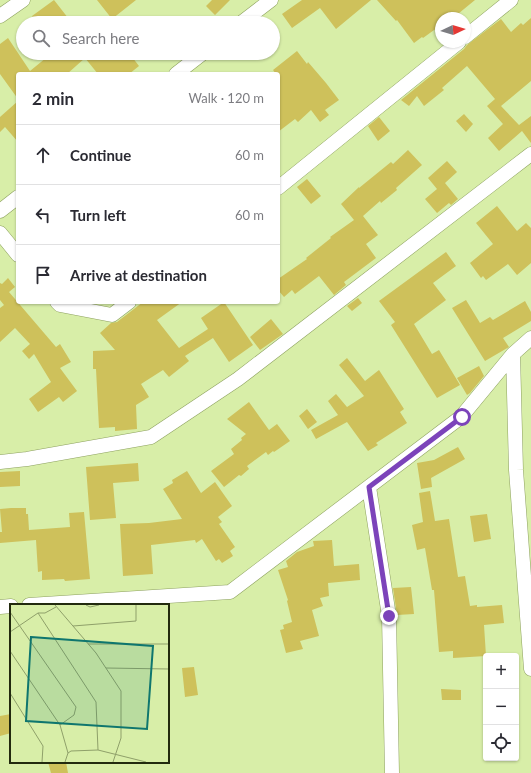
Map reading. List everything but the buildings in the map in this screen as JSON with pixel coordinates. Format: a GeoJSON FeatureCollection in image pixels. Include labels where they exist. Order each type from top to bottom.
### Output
{"type":"FeatureCollection","features":[{"type":"Feature","properties":{"kind":"street"},"geometry":{"type":"LineString","coordinates":[[0,16],[23,0]]}},
{"type":"Feature","properties":{"kind":"street"},"geometry":{"type":"LineString","coordinates":[[250,16],[271,0]]}},
{"type":"Feature","properties":{"kind":"street"},"geometry":{"type":"LineString","coordinates":[[471,33],[511,0]]}},
{"type":"Feature","properties":{"kind":"street"},"geometry":{"type":"LineString","coordinates":[[280,186],[452,48]]}},
{"type":"Feature","properties":{"kind":"street"},"geometry":{"type":"LineString","coordinates":[[179,72],[194,60]]}},
{"type":"Feature","properties":{"kind":"street"},"geometry":{"type":"LineString","coordinates":[[0,462],[27,460],[151,437],[238,379],[531,154]]}},
{"type":"Feature","properties":{"kind":"street"},"geometry":{"type":"LineString","coordinates":[[0,211],[16,199]]}},
{"type":"Feature","properties":{"kind":"street"},"geometry":{"type":"LineString","coordinates":[[0,234],[16,253]]}},
{"type":"Feature","properties":{"kind":"street"},"geometry":{"type":"LineString","coordinates":[[59,304],[112,315],[127,304]]}},
{"type":"Feature","properties":{"kind":"street"},"geometry":{"type":"LineString","coordinates":[[44,604],[230,592],[462,417],[513,354],[531,338]]}},
{"type":"Feature","properties":{"kind":"street"},"geometry":{"type":"LineString","coordinates":[[513,354],[516,470],[531,669]]}},
{"type":"Feature","properties":{"kind":"street"},"geometry":{"type":"LineString","coordinates":[[369,487],[389,616],[392,773]]}},
{"type":"Feature","properties":{"kind":"street"},"geometry":{"type":"LineString","coordinates":[[0,607],[10,606]]}},
{"type":"Feature","properties":{"kind":"route"},"geometry":{"type":"LineString","coordinates":[[389,616],[369,487],[462,417]]}}]}
